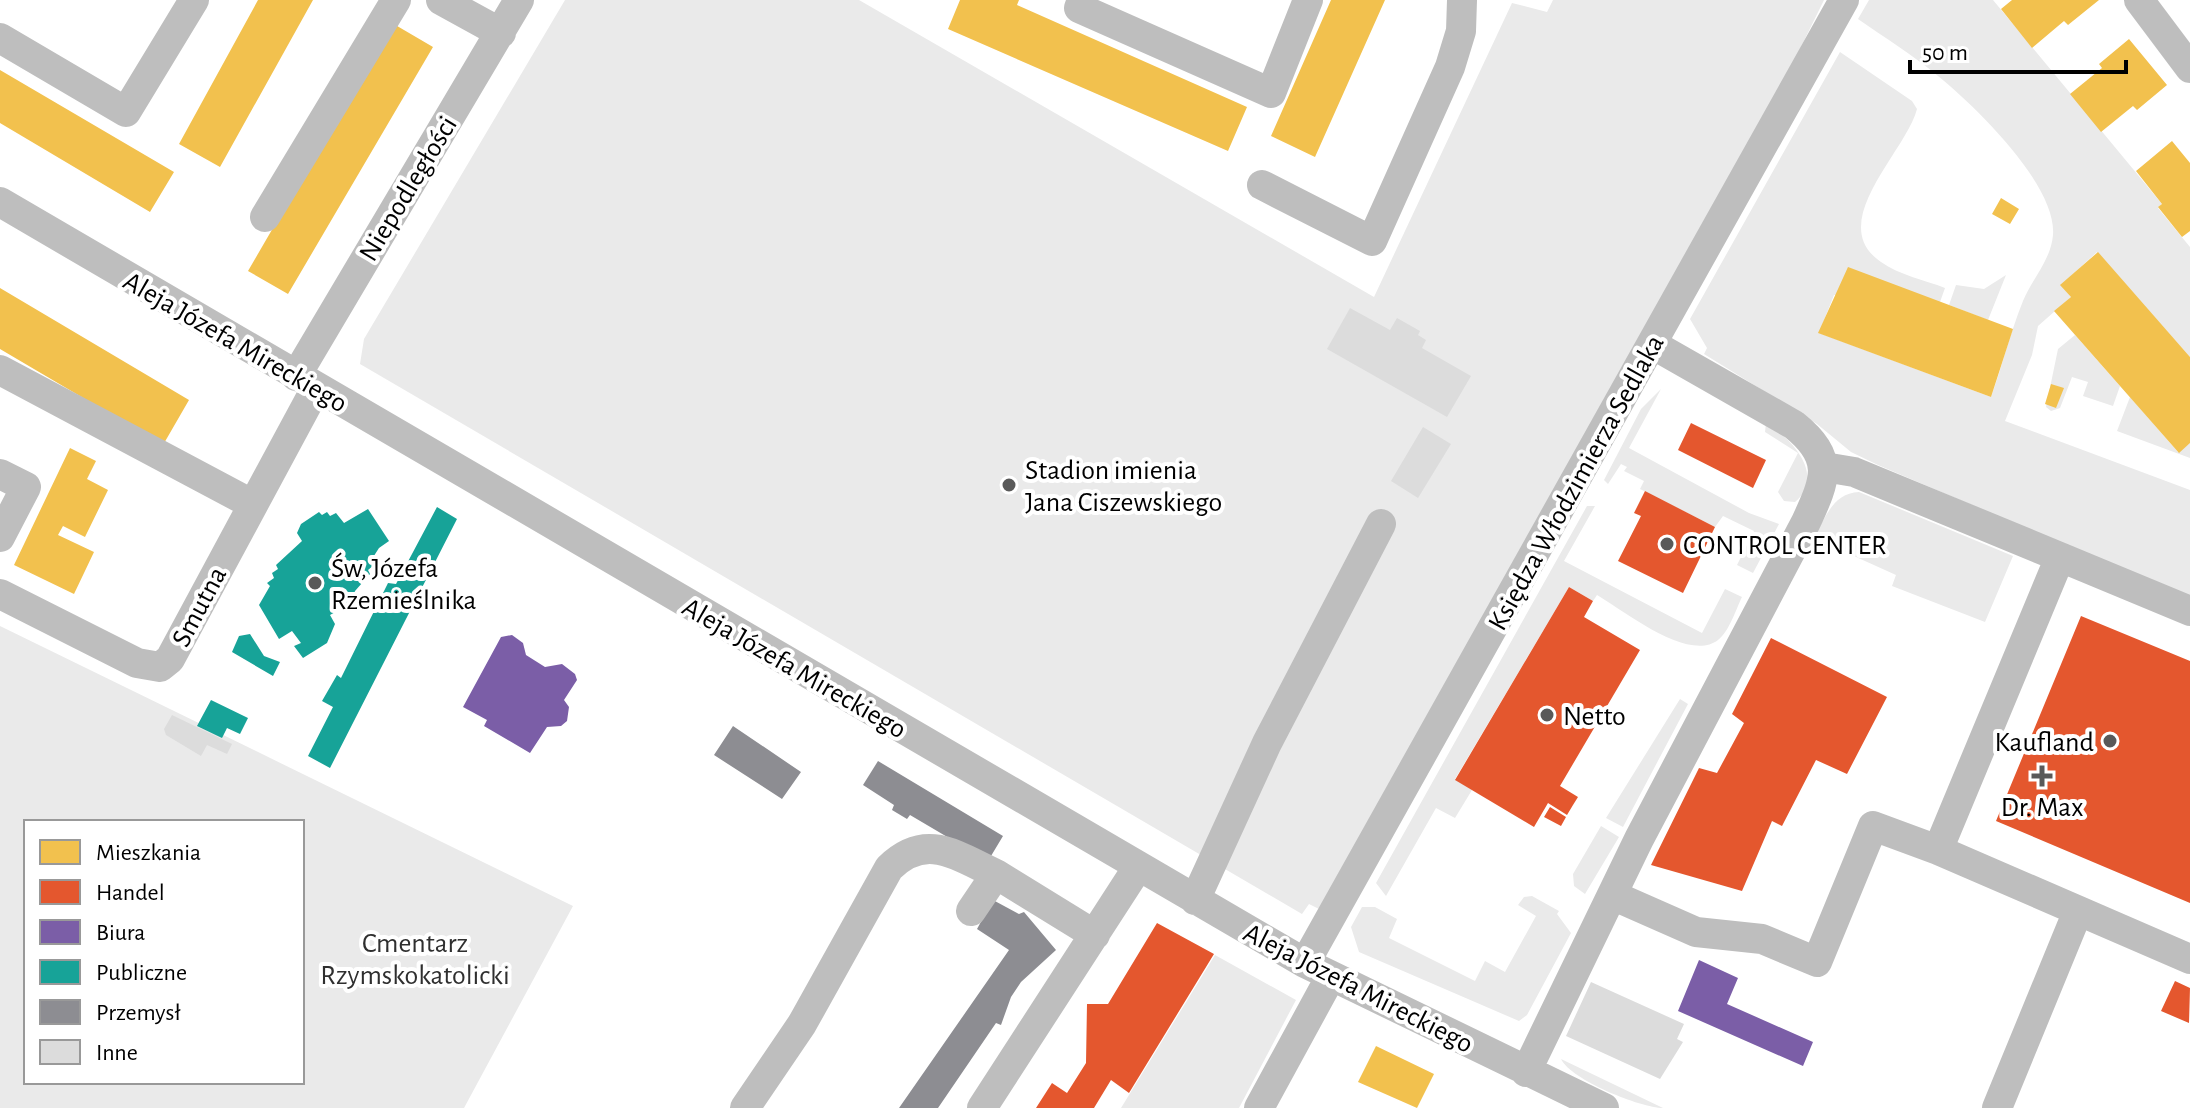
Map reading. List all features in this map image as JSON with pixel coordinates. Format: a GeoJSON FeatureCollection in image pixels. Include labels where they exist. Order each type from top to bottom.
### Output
{"type":"FeatureCollection","features":[{"type":"Feature","properties":{"kind":"street"},"geometry":{"type":"LineString","coordinates":[[0,38],[126,112],[194,0]]}},
{"type":"Feature","properties":{"kind":"street"},"geometry":{"type":"LineString","coordinates":[[265,217],[396,0]]}},
{"type":"Feature","properties":{"kind":"street"},"geometry":{"type":"LineString","coordinates":[[441,0],[501,33]]}},
{"type":"Feature","properties":{"kind":"street","name":"Niepodległości"},"geometry":{"type":"LineString","coordinates":[[306,382],[519,0]]}},
{"type":"Feature","properties":{"kind":"street"},"geometry":{"type":"LineString","coordinates":[[1082,0],[1079,8],[1271,93],[1308,0]]}},
{"type":"Feature","properties":{"kind":"street"},"geometry":{"type":"LineString","coordinates":[[1262,185],[1372,241],[1450,67],[1461,31],[1462,0]]}},
{"type":"Feature","properties":{"kind":"street","name":"Księdza Włodzimierza Sedlaka"},"geometry":{"type":"LineString","coordinates":[[1259,1108],[1318,970],[1652,344],[1844,0]]}},
{"type":"Feature","properties":{"kind":"street"},"geometry":{"type":"LineString","coordinates":[[2139,0],[2190,68]]}},
{"type":"Feature","properties":{"kind":"street","name":"Aleja Józefa Mireckiego"},"geometry":{"type":"LineString","coordinates":[[0,202],[1318,970],[1604,1108]]}},
{"type":"Feature","properties":{"kind":"street"},"geometry":{"type":"LineString","coordinates":[[1526,1072],[1612,895],[1806,522],[1819,494],[1824,467],[1819,448],[1794,425],[1652,344]]}},
{"type":"Feature","properties":{"kind":"street"},"geometry":{"type":"LineString","coordinates":[[0,370],[252,504]]}},
{"type":"Feature","properties":{"kind":"street","name":"Smutna"},"geometry":{"type":"LineString","coordinates":[[0,594],[137,663],[160,667],[170,659],[252,504],[306,382]]}},
{"type":"Feature","properties":{"kind":"street"},"geometry":{"type":"LineString","coordinates":[[1824,467],[1854,472],[2190,611]]}},
{"type":"Feature","properties":{"kind":"street"},"geometry":{"type":"LineString","coordinates":[[0,474],[26,487],[0,537]]}},
{"type":"Feature","properties":{"kind":"street"},"geometry":{"type":"LineString","coordinates":[[1195,900],[1267,743],[1381,524]]}},
{"type":"Feature","properties":{"kind":"street"},"geometry":{"type":"LineString","coordinates":[[1938,850],[2060,557]]}},
{"type":"Feature","properties":{"kind":"street"},"geometry":{"type":"LineString","coordinates":[[1612,895],[1696,932],[1762,939],[1817,962],[1873,826],[1938,850],[2190,959]]}},
{"type":"Feature","properties":{"kind":"street"},"geometry":{"type":"LineString","coordinates":[[745,1108],[802,1024],[889,868],[905,852],[918,848],[940,851],[996,874],[1095,935]]}},
{"type":"Feature","properties":{"kind":"street"},"geometry":{"type":"LineString","coordinates":[[982,1108],[1138,867]]}},
{"type":"Feature","properties":{"kind":"street"},"geometry":{"type":"LineString","coordinates":[[971,911],[996,874]]}},
{"type":"Feature","properties":{"kind":"street"},"geometry":{"type":"LineString","coordinates":[[1997,1108],[2078,911]]}},
{"type":"Feature","properties":{"kind":"green space","name":"Stadion imienia Jana Ciszewskiego"},"geometry":{"type":"Polygon","coordinates":[[[565,0],[859,0],[1374,297],[1512,3],[1547,12],[1553,0],[1824,0],[1795,59],[1321,910],[1309,904],[1302,914],[360,364],[364,339],[565,0]]]}},
{"type":"Feature","properties":{"kind":"green space"},"geometry":{"type":"Polygon","coordinates":[[[1869,0],[1993,0],[2162,204],[2158,208],[2190,247],[2190,357],[2097,252],[2061,285],[2071,297],[2038,326],[2032,355],[2005,421],[2190,490],[2190,598],[1851,452],[1817,424],[1704,354],[1707,348],[1690,319],[1840,52],[1912,101],[1917,109],[1864,208],[1861,228],[1866,246],[1888,267],[1945,288],[1940,302],[1834,295],[1819,333],[1991,397],[2023,301],[2052,244],[2051,215],[2028,171],[1992,126],[1928,68],[1858,19],[1869,0]]]}},
{"type":"Feature","properties":{"kind":"green space"},"geometry":{"type":"Polygon","coordinates":[[[2006,275],[1988,320],[1949,305],[1956,285],[1984,289],[2006,275]]]}},
{"type":"Feature","properties":{"kind":"green space"},"geometry":{"type":"Polygon","coordinates":[[[2075,335],[2120,386],[2113,406],[2083,396],[2088,382],[2072,377],[2060,408],[2051,411],[2046,407],[2058,349],[2075,335]]]}},
{"type":"Feature","properties":{"kind":"green space"},"geometry":{"type":"Polygon","coordinates":[[[1661,389],[1629,448],[1749,513],[1779,524],[1753,573],[1737,565],[1754,531],[1723,516],[1715,527],[1640,489],[1644,481],[1624,471],[1627,467],[1621,464],[1608,484],[1604,480],[1641,409],[1661,389]]]}},
{"type":"Feature","properties":{"kind":"green space"},"geometry":{"type":"Polygon","coordinates":[[[2130,397],[2178,452],[2190,443],[2190,458],[2117,431],[2130,397]]]}},
{"type":"Feature","properties":{"kind":"green space"},"geometry":{"type":"Polygon","coordinates":[[[1766,423],[1785,437],[1794,447],[1802,458],[1807,480],[1804,491],[1795,502],[1784,501],[1778,492],[1798,453],[1765,432],[1766,423]]]}},
{"type":"Feature","properties":{"kind":"green space"},"geometry":{"type":"Polygon","coordinates":[[[1859,492],[2013,556],[1985,622],[1892,586],[1896,575],[1814,538],[1836,502],[1850,493],[1859,492]]]}},
{"type":"Feature","properties":{"kind":"green space"},"geometry":{"type":"Polygon","coordinates":[[[1587,506],[1595,506],[1564,561],[1702,633],[1725,589],[1742,597],[1729,626],[1718,640],[1706,645],[1691,645],[1657,632],[1597,595],[1593,601],[1569,587],[1455,779],[1472,790],[1455,818],[1436,808],[1386,896],[1376,883],[1587,506]]]}},
{"type":"Feature","properties":{"kind":"green space","name":"Cmentarz Rzymskokatolicki"},"geometry":{"type":"Polygon","coordinates":[[[0,626],[573,906],[464,1108],[0,1108],[0,626]]]}},
{"type":"Feature","properties":{"kind":"green space"},"geometry":{"type":"Polygon","coordinates":[[[1680,699],[1688,704],[1623,827],[1606,818],[1680,699]]]}},
{"type":"Feature","properties":{"kind":"green space"},"geometry":{"type":"Polygon","coordinates":[[[1601,826],[1619,837],[1585,894],[1574,886],[1573,874],[1601,826]]]}},
{"type":"Feature","properties":{"kind":"green space"},"geometry":{"type":"Polygon","coordinates":[[[1532,896],[1559,911],[1557,914],[1571,933],[1527,1015],[1519,1021],[1359,952],[1351,927],[1362,907],[1375,907],[1397,919],[1389,938],[1475,981],[1485,961],[1505,972],[1536,916],[1518,905],[1524,897],[1532,896]]]}},
{"type":"Feature","properties":{"kind":"green space"},"geometry":{"type":"Polygon","coordinates":[[[1215,955],[1296,1000],[1239,1108],[1121,1108],[1215,955]]]}},
{"type":"Feature","properties":{"kind":"green space"},"geometry":{"type":"Polygon","coordinates":[[[1561,1059],[1663,1108],[1639,1103],[1592,1084],[1578,1076],[1561,1059]]]}},
{"type":"Feature","properties":{"kind":"building: Mieszkania"},"geometry":{"type":"Polygon","coordinates":[[[258,0],[313,0],[220,167],[179,144],[258,0]]]}},
{"type":"Feature","properties":{"kind":"building: Mieszkania"},"geometry":{"type":"Polygon","coordinates":[[[960,0],[1019,0],[1017,5],[1247,107],[1228,151],[948,29],[960,0]]]}},
{"type":"Feature","properties":{"kind":"building: Mieszkania"},"geometry":{"type":"Polygon","coordinates":[[[1331,0],[1385,0],[1315,157],[1271,136],[1331,0]]]}},
{"type":"Feature","properties":{"kind":"building: Mieszkania"},"geometry":{"type":"Polygon","coordinates":[[[2012,0],[2099,0],[2068,25],[2064,21],[2032,48],[2001,9],[2012,0]]]}},
{"type":"Feature","properties":{"kind":"building: Mieszkania"},"geometry":{"type":"Polygon","coordinates":[[[392,23],[433,47],[288,294],[248,271],[392,23]]]}},
{"type":"Feature","properties":{"kind":"building: Mieszkania"},"geometry":{"type":"Polygon","coordinates":[[[2129,39],[2167,85],[2137,110],[2133,106],[2101,132],[2070,94],[2102,68],[2099,64],[2129,39]]]}},
{"type":"Feature","properties":{"kind":"building: Mieszkania"},"geometry":{"type":"Polygon","coordinates":[[[0,70],[174,172],[150,212],[0,123],[0,70]]]}},
{"type":"Feature","properties":{"kind":"building: Mieszkania"},"geometry":{"type":"Polygon","coordinates":[[[2172,141],[2190,163],[2190,231],[2182,237],[2158,207],[2162,204],[2136,171],[2172,141]]]}},
{"type":"Feature","properties":{"kind":"building: Mieszkania"},"geometry":{"type":"Polygon","coordinates":[[[2001,198],[2019,209],[2010,224],[1992,214],[2001,198]]]}},
{"type":"Feature","properties":{"kind":"building: Mieszkania"},"geometry":{"type":"Polygon","coordinates":[[[2098,252],[2190,357],[2190,443],[2179,453],[2054,311],[2071,297],[2060,285],[2098,252]]]}},
{"type":"Feature","properties":{"kind":"building: Mieszkania"},"geometry":{"type":"Polygon","coordinates":[[[1848,267],[2013,329],[1991,397],[1818,333],[1848,267]]]}},
{"type":"Feature","properties":{"kind":"building: Mieszkania"},"geometry":{"type":"Polygon","coordinates":[[[0,288],[189,400],[163,445],[0,349],[0,288]]]}},
{"type":"Feature","properties":{"kind":"building: Mieszkania"},"geometry":{"type":"Polygon","coordinates":[[[2051,384],[2064,388],[2056,408],[2045,404],[2051,384]]]}},
{"type":"Feature","properties":{"kind":"building: Mieszkania"},"geometry":{"type":"Polygon","coordinates":[[[70,448],[96,461],[87,479],[108,490],[85,537],[63,526],[58,535],[94,552],[74,594],[14,565],[70,448]]]}},
{"type":"Feature","properties":{"kind":"building: Mieszkania"},"geometry":{"type":"Polygon","coordinates":[[[1376,1046],[1434,1074],[1417,1108],[1358,1082],[1376,1046]]]}},
{"type":"Feature","properties":{"kind":"building: Handel"},"geometry":{"type":"Polygon","coordinates":[[[1691,423],[1766,460],[1753,488],[1678,450],[1691,423]]]}},
{"type":"Feature","properties":{"kind":"building: Handel","name":"CONTROL CENTER"},"geometry":{"type":"Polygon","coordinates":[[[1645,491],[1715,527],[1683,593],[1618,561],[1641,516],[1634,513],[1645,491]]]}},
{"type":"Feature","properties":{"kind":"building: Handel","name":"Netto"},"geometry":{"type":"Polygon","coordinates":[[[1569,587],[1593,601],[1584,617],[1640,650],[1560,786],[1578,797],[1567,815],[1548,803],[1534,827],[1455,780],[1569,587]]]}},
{"type":"Feature","properties":{"kind":"building: Handel","name":"Kaufland"},"geometry":{"type":"Polygon","coordinates":[[[2081,616],[2190,661],[2190,903],[1996,821],[2081,616]]]}},
{"type":"Feature","properties":{"kind":"building: Handel"},"geometry":{"type":"Polygon","coordinates":[[[1771,638],[1887,697],[1847,774],[1816,760],[1782,826],[1772,821],[1742,891],[1651,865],[1699,768],[1717,773],[1744,723],[1732,714],[1771,638]]]}},
{"type":"Feature","properties":{"kind":"building: Handel"},"geometry":{"type":"Polygon","coordinates":[[[1550,807],[1566,817],[1561,826],[1544,817],[1550,807]]]}},
{"type":"Feature","properties":{"kind":"building: Handel"},"geometry":{"type":"Polygon","coordinates":[[[1157,923],[1214,954],[1129,1093],[1111,1080],[1094,1108],[1036,1108],[1052,1083],[1067,1093],[1086,1063],[1087,1004],[1108,1004],[1157,923]]]}},
{"type":"Feature","properties":{"kind":"building: Handel"},"geometry":{"type":"Polygon","coordinates":[[[2175,981],[2190,988],[2189,1023],[2161,1011],[2175,981]]]}},
{"type":"Feature","properties":{"kind":"building: Biura"},"geometry":{"type":"Polygon","coordinates":[[[512,635],[523,643],[526,655],[545,667],[562,664],[575,674],[577,680],[564,700],[569,707],[567,721],[561,726],[547,727],[530,753],[484,726],[487,720],[463,707],[501,637],[512,635]]]}},
{"type":"Feature","properties":{"kind":"building: Biura"},"geometry":{"type":"Polygon","coordinates":[[[1699,960],[1738,978],[1727,1004],[1813,1042],[1803,1066],[1678,1011],[1699,960]]]}},
{"type":"Feature","properties":{"kind":"building: Publiczne"},"geometry":{"type":"Polygon","coordinates":[[[437,507],[457,519],[330,768],[308,756],[333,707],[322,701],[337,675],[341,678],[388,583],[396,584],[437,507]]]}},
{"type":"Feature","properties":{"kind":"building: Publiczne","name":"Św, Józefa Rzemieślnika"},"geometry":{"type":"Polygon","coordinates":[[[368,509],[389,541],[379,548],[370,562],[374,565],[368,570],[370,574],[355,591],[351,603],[330,615],[335,624],[327,643],[303,658],[294,646],[301,643],[292,631],[279,639],[259,605],[270,586],[267,583],[274,578],[272,573],[278,569],[276,565],[302,541],[297,533],[301,524],[319,512],[322,515],[327,512],[330,516],[336,513],[344,523],[368,509]]]}},
{"type":"Feature","properties":{"kind":"building: Publiczne"},"geometry":{"type":"Polygon","coordinates":[[[250,634],[264,656],[280,662],[273,676],[232,652],[239,636],[250,634]]]}},
{"type":"Feature","properties":{"kind":"building: Publiczne"},"geometry":{"type":"Polygon","coordinates":[[[211,700],[248,718],[240,734],[227,728],[222,738],[197,726],[211,700]]]}},
{"type":"Feature","properties":{"kind":"building: Przemysł"},"geometry":{"type":"Polygon","coordinates":[[[733,726],[801,772],[782,799],[714,755],[733,726]]]}},
{"type":"Feature","properties":{"kind":"building: Przemysł"},"geometry":{"type":"Polygon","coordinates":[[[878,761],[1003,836],[988,861],[910,815],[907,819],[892,810],[894,805],[863,785],[878,761]]]}},
{"type":"Feature","properties":{"kind":"building: Przemysł"},"geometry":{"type":"Polygon","coordinates":[[[993,900],[1019,914],[1024,912],[1056,950],[1021,982],[1011,997],[1001,1025],[996,1023],[938,1108],[899,1108],[1009,950],[977,929],[993,900]]]}},
{"type":"Feature","properties":{"kind":"building: Inne"},"geometry":{"type":"Polygon","coordinates":[[[1350,308],[1390,330],[1397,318],[1420,331],[1418,335],[1426,340],[1422,348],[1471,376],[1447,417],[1327,349],[1350,308]]]}},
{"type":"Feature","properties":{"kind":"building: Inne"},"geometry":{"type":"Polygon","coordinates":[[[1423,427],[1451,444],[1418,498],[1391,481],[1423,427]]]}},
{"type":"Feature","properties":{"kind":"building: Inne"},"geometry":{"type":"Polygon","coordinates":[[[172,715],[232,744],[227,754],[207,745],[201,756],[166,735],[164,729],[172,715]]]}},
{"type":"Feature","properties":{"kind":"building: Inne"},"geometry":{"type":"Polygon","coordinates":[[[1591,982],[1684,1024],[1677,1039],[1683,1042],[1660,1079],[1566,1036],[1591,982]]]}},
{"type":"Feature","properties":{"kind":"place","name":"Stadion imienia Jana Ciszewskiego"},"geometry":{"type":"Point","coordinates":[1009,485]}},
{"type":"Feature","properties":{"kind":"place","name":"CONTROL CENTER"},"geometry":{"type":"Point","coordinates":[1667,544]}},
{"type":"Feature","properties":{"kind":"place","name":"Św, Józefa Rzemieślnika"},"geometry":{"type":"Point","coordinates":[315,583]}},
{"type":"Feature","properties":{"kind":"place","name":"Netto"},"geometry":{"type":"Point","coordinates":[1547,715]}},
{"type":"Feature","properties":{"kind":"place","name":"Kaufland"},"geometry":{"type":"Point","coordinates":[2110,741]}},
{"type":"Feature","properties":{"kind":"place","name":"Dr. Max"},"geometry":{"type":"Point","coordinates":[2042,776]}}]}
